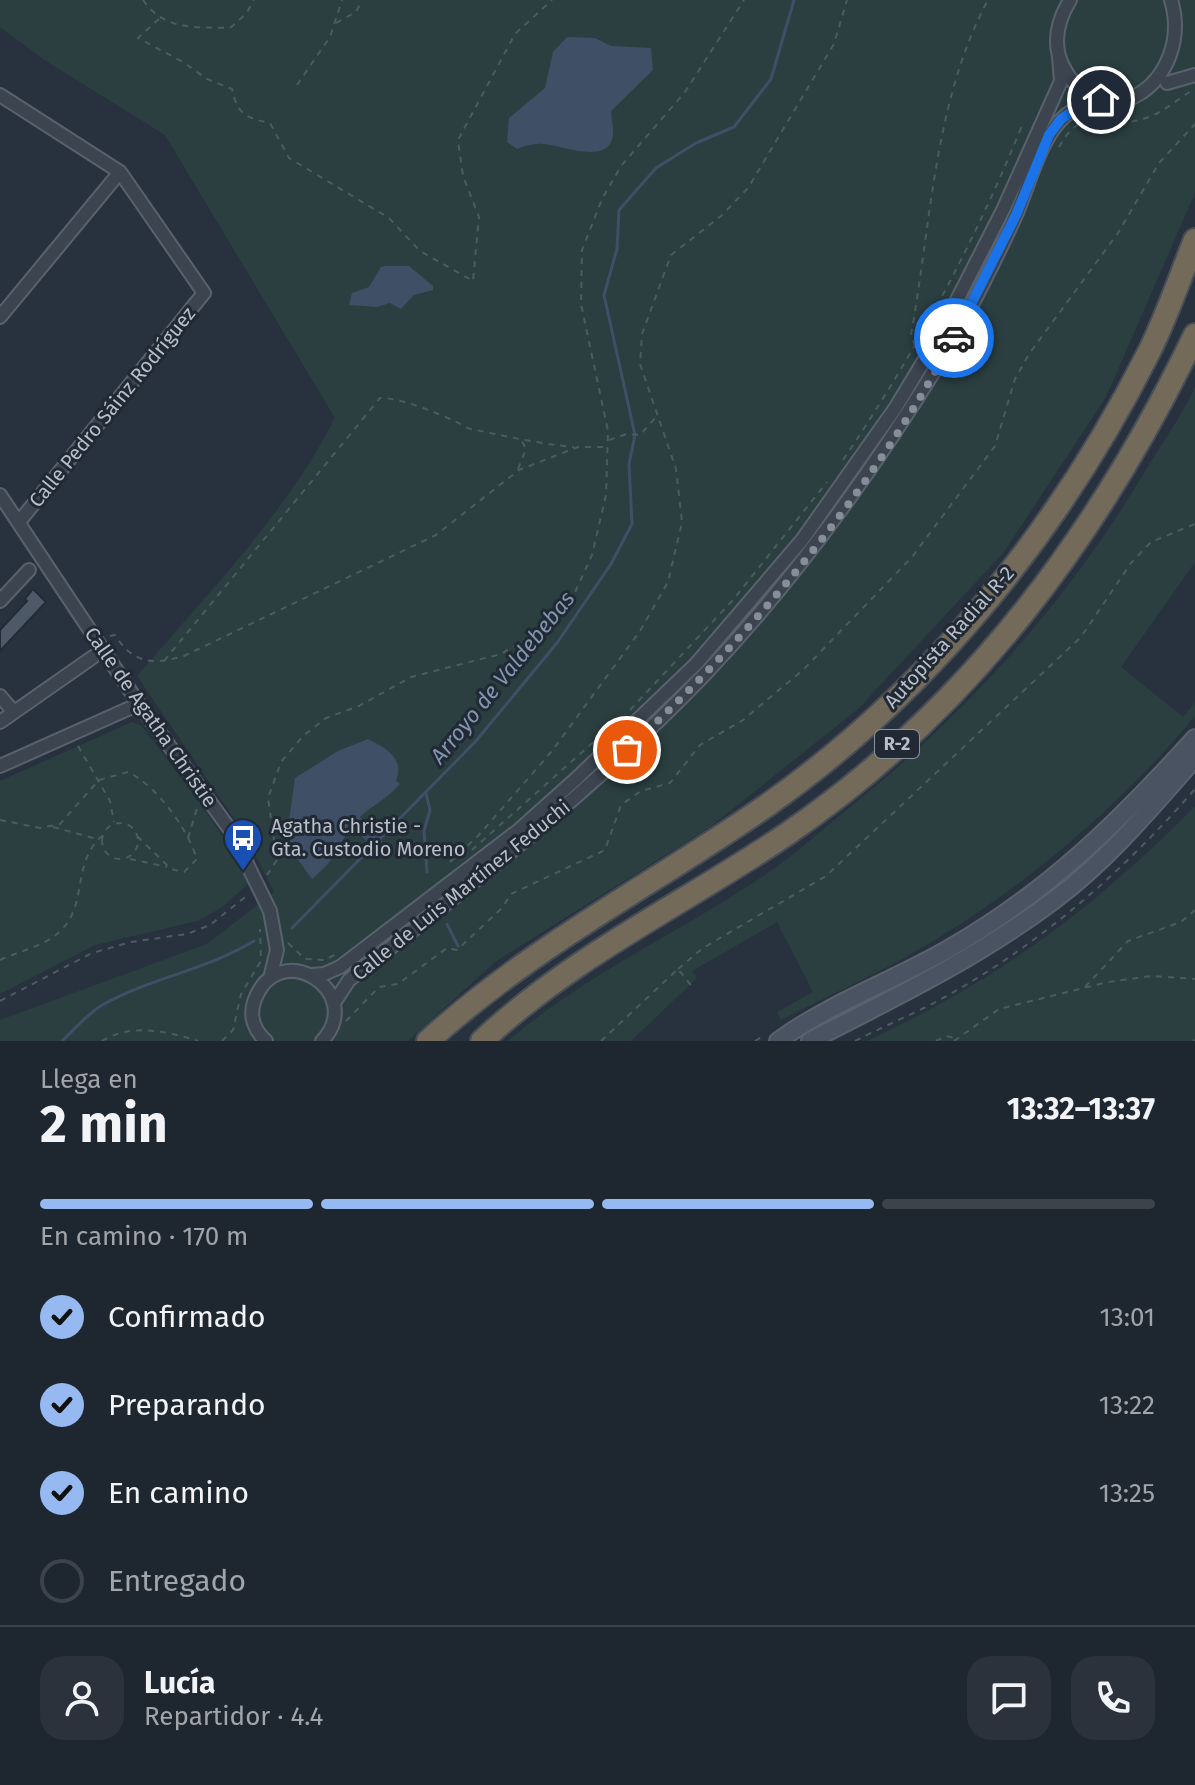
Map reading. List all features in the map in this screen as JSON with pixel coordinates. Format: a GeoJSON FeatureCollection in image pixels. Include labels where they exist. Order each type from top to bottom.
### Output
{"type":"FeatureCollection","features":[{"type":"Feature","properties":{"kind":"highway","name":"Autopista Radial R-2"},"geometry":{"type":"LineString","coordinates":[[428,1041],[528,959],[767,805],[841,747],[946,647],[1033,542],[1097,447],[1151,348],[1195,240]]}},
{"type":"Feature","properties":{"kind":"highway","name":"Autopista Radial R-2"},"geometry":{"type":"LineString","coordinates":[[482,1041],[573,971],[789,832],[861,777],[945,700],[1034,603],[1090,525],[1152,423],[1195,335]]}},
{"type":"Feature","properties":{"kind":"street","name":"Calle de Luis Martínez Feduchi"},"geometry":{"type":"LineString","coordinates":[[270,978],[282,972],[324,974],[340,967],[542,809],[696,664],[802,540],[896,407],[944,327],[1003,210],[1061,81],[1056,35],[1061,14],[1070,0]]}},
{"type":"Feature","properties":{"kind":"street"},"geometry":{"type":"LineString","coordinates":[[1167,83],[1183,51],[1184,33],[1179,12],[1171,0]]}},
{"type":"Feature","properties":{"kind":"street"},"geometry":{"type":"LineString","coordinates":[[1059,57],[1068,75],[1082,90],[1101,100],[1136,101],[1167,83],[1195,75]]}},
{"type":"Feature","properties":{"kind":"street"},"geometry":{"type":"LineString","coordinates":[[0,95],[120,172],[0,317]]}},
{"type":"Feature","properties":{"kind":"street","name":"Calle de Luis Martínez Feduchi"},"geometry":{"type":"LineString","coordinates":[[334,1003],[349,980],[527,841],[586,788],[706,673],[754,619],[850,498],[942,358],[1016,215],[1049,135],[1061,119],[1082,105],[1101,100]]}},
{"type":"Feature","properties":{"kind":"street","name":"Calle Pedro Sáinz Rodríguez"},"geometry":{"type":"LineString","coordinates":[[19,522],[204,293],[120,172]]}},
{"type":"Feature","properties":{"kind":"street","name":"Calle de Agatha Christie"},"geometry":{"type":"LineString","coordinates":[[0,495],[139,704],[231,831],[270,911],[281,945],[270,978],[259,989],[252,1007],[262,1037]]}},
{"type":"Feature","properties":{"kind":"street"},"geometry":{"type":"LineString","coordinates":[[0,601],[29,570]]}},
{"type":"Feature","properties":{"kind":"street"},"geometry":{"type":"LineString","coordinates":[[0,722],[12,710],[93,657]]}},
{"type":"Feature","properties":{"kind":"street"},"geometry":{"type":"LineString","coordinates":[[0,696],[12,710]]}},
{"type":"Feature","properties":{"kind":"street"},"geometry":{"type":"LineString","coordinates":[[0,766],[139,704]]}},
{"type":"Feature","properties":{"kind":"street"},"geometry":{"type":"LineString","coordinates":[[772,1037],[945,951],[1030,898],[1125,816],[1195,738]]}},
{"type":"Feature","properties":{"kind":"street"},"geometry":{"type":"LineString","coordinates":[[810,1041],[934,980],[1055,900],[1136,826],[1195,758]]}},
{"type":"Feature","properties":{"kind":"street"},"geometry":{"type":"LineString","coordinates":[[281,945],[306,973],[328,990],[334,1003],[335,1015],[322,1041]]}},
{"type":"Feature","properties":{"kind":"street"},"geometry":{"type":"LineString","coordinates":[[245,1041],[262,1037]]}},
{"type":"Feature","properties":{"kind":"path"},"geometry":{"type":"LineString","coordinates":[[143,0],[159,19],[178,26],[230,28],[246,14],[254,0]]}},
{"type":"Feature","properties":{"kind":"path"},"geometry":{"type":"LineString","coordinates":[[297,85],[335,24],[342,0]]}},
{"type":"Feature","properties":{"kind":"path"},"geometry":{"type":"LineString","coordinates":[[335,24],[356,12],[362,0]]}},
{"type":"Feature","properties":{"kind":"path"},"geometry":{"type":"LineString","coordinates":[[159,19],[138,38],[207,79],[232,89],[235,107],[245,118],[270,123],[289,158],[389,218],[420,251],[473,281],[479,217],[463,176],[458,140],[515,34],[552,0]]}},
{"type":"Feature","properties":{"kind":"path"},"geometry":{"type":"LineString","coordinates":[[0,1001],[92,953],[131,942],[187,934],[210,925],[257,887],[277,860],[268,798],[281,762],[303,736],[326,718],[359,706],[411,677],[501,654],[538,631],[571,601],[592,555],[606,495],[608,447],[581,304],[582,250],[602,199],[621,166],[685,92],[744,0]]}},
{"type":"Feature","properties":{"kind":"path"},"geometry":{"type":"LineString","coordinates":[[450,862],[478,836],[552,751],[640,631],[668,582],[682,522],[676,469],[640,364],[642,334],[671,255],[721,216],[748,188],[834,44],[847,0]]}},
{"type":"Feature","properties":{"kind":"path"},"geometry":{"type":"LineString","coordinates":[[915,347],[911,335],[948,111],[970,33],[988,0]]}},
{"type":"Feature","properties":{"kind":"path"},"geometry":{"type":"LineString","coordinates":[[1059,147],[1072,126],[1088,119],[1129,122],[1144,119],[1195,89]]}},
{"type":"Feature","properties":{"kind":"path"},"geometry":{"type":"LineString","coordinates":[[342,1027],[379,987],[398,984],[447,948],[457,950],[471,941],[511,894],[605,850],[621,805],[641,791],[670,783],[700,745],[743,720],[803,670],[852,622],[912,557],[980,469],[995,446],[1015,379],[1029,354],[1118,233],[1159,163],[1195,124]]}},
{"type":"Feature","properties":{"kind":"path"},"geometry":{"type":"LineString","coordinates":[[837,469],[915,347],[990,204],[1021,128],[1027,131],[1029,126]]}},
{"type":"Feature","properties":{"kind":"path"},"geometry":{"type":"LineString","coordinates":[[163,662],[380,398],[397,398],[407,405],[427,408],[436,416],[453,419],[468,429],[578,447],[608,447]]}},
{"type":"Feature","properties":{"kind":"path"},"geometry":{"type":"LineString","coordinates":[[608,441],[627,434],[640,435],[658,415]]}},
{"type":"Feature","properties":{"kind":"path"},"geometry":{"type":"LineString","coordinates":[[850,461],[873,426]]}},
{"type":"Feature","properties":{"kind":"path"},"geometry":{"type":"LineString","coordinates":[[99,643],[115,635],[122,646],[143,662],[163,662],[184,656],[436,535],[514,473],[523,462],[526,449],[521,439]]}},
{"type":"Feature","properties":{"kind":"path"},"geometry":{"type":"LineString","coordinates":[[514,473],[578,447]]}},
{"type":"Feature","properties":{"kind":"path"},"geometry":{"type":"LineString","coordinates":[[453,865],[567,768],[685,654],[791,532],[828,482]]}},
{"type":"Feature","properties":{"kind":"path"},"geometry":{"type":"LineString","coordinates":[[601,1041],[703,948],[826,876],[1081,637],[1131,563],[1151,542],[1195,524]]}},
{"type":"Feature","properties":{"kind":"path"},"geometry":{"type":"LineString","coordinates":[[622,725],[652,696]]}},
{"type":"Feature","properties":{"kind":"path"},"geometry":{"type":"LineString","coordinates":[[71,736],[110,801],[114,823]]}},
{"type":"Feature","properties":{"kind":"path"},"geometry":{"type":"LineString","coordinates":[[0,820],[40,828],[60,824],[99,780],[128,772],[146,781],[188,839],[197,859],[184,872],[126,858],[116,859],[106,853],[100,838]]}},
{"type":"Feature","properties":{"kind":"path"},"geometry":{"type":"LineString","coordinates":[[188,839],[202,792]]}},
{"type":"Feature","properties":{"kind":"path"},"geometry":{"type":"LineString","coordinates":[[114,823],[132,826],[138,837],[168,867]]}},
{"type":"Feature","properties":{"kind":"path"},"geometry":{"type":"LineString","coordinates":[[0,960],[55,937],[70,921],[79,902],[83,861],[114,823]]}},
{"type":"Feature","properties":{"kind":"path"},"geometry":{"type":"LineString","coordinates":[[53,826],[100,838]]}},
{"type":"Feature","properties":{"kind":"path"},"geometry":{"type":"LineString","coordinates":[[467,860],[502,833]]}},
{"type":"Feature","properties":{"kind":"path"},"geometry":{"type":"LineString","coordinates":[[126,858],[137,849],[138,837]]}},
{"type":"Feature","properties":{"kind":"path"},"geometry":{"type":"LineString","coordinates":[[1084,988],[1134,936],[1181,922],[1195,910]]}},
{"type":"Feature","properties":{"kind":"path"},"geometry":{"type":"LineString","coordinates":[[222,1041],[233,1030],[241,994],[261,961],[260,928],[268,927]]}},
{"type":"Feature","properties":{"kind":"path"},"geometry":{"type":"LineString","coordinates":[[281,945],[305,959],[325,960],[337,954]]}},
{"type":"Feature","properties":{"kind":"path"},"geometry":{"type":"LineString","coordinates":[[678,969],[693,988]]}},
{"type":"Feature","properties":{"kind":"path"},"geometry":{"type":"LineString","coordinates":[[936,1041],[946,1036],[955,1040],[999,1009],[1084,988],[1152,976],[1195,979]]}},
{"type":"Feature","properties":{"kind":"path"},"geometry":{"type":"LineString","coordinates":[[102,1041],[133,1030],[171,1033],[198,1041]]}},
{"type":"Feature","properties":{"kind":"path"},"geometry":{"type":"LineString","coordinates":[[755,1041],[772,1037]]}},
{"type":"Feature","properties":{"kind":"green space"},"geometry":{"type":"Polygon","coordinates":[[[0,0],[1195,0],[1195,193],[1106,397],[1004,552],[858,709],[710,827],[495,962],[408,1041],[0,1041],[0,1020],[207,944],[274,892],[244,833],[137,676],[269,520],[315,454],[335,418],[165,135],[43,59],[0,27],[0,0]]]}},
{"type":"Feature","properties":{"kind":"green space"},"geometry":{"type":"Polygon","coordinates":[[[1195,387],[1195,562],[1121,667],[1183,717],[1195,703],[1195,716],[1107,809],[1043,865],[974,915],[900,960],[781,1020],[777,1012],[813,992],[777,922],[692,971],[697,978],[631,1041],[508,1041],[604,972],[772,870],[929,739],[1010,656],[1083,565],[1117,516],[1195,387]]]}},
{"type":"Feature","properties":{"kind":"green space"},"geometry":{"type":"Polygon","coordinates":[[[132,722],[142,726],[199,803],[249,883],[221,908],[197,921],[95,945],[0,994],[0,781],[132,722]]]}},
{"type":"Feature","properties":{"kind":"green space"},"geometry":{"type":"Polygon","coordinates":[[[1195,806],[1195,1041],[867,1041],[960,993],[1042,939],[1119,878],[1195,806]]]}},
{"type":"Feature","properties":{"kind":"water"},"geometry":{"type":"Polygon","coordinates":[[[567,37],[595,38],[611,46],[651,48],[653,70],[611,111],[613,130],[611,142],[605,149],[585,152],[540,144],[517,149],[507,142],[509,118],[545,88],[553,52],[567,37]]]}},
{"type":"Feature","properties":{"kind":"water"},"geometry":{"type":"Polygon","coordinates":[[[409,266],[433,286],[433,290],[414,295],[401,309],[390,303],[377,307],[349,305],[352,293],[369,287],[381,267],[409,266]]]}},
{"type":"Feature","properties":{"kind":"water"},"geometry":{"type":"Polygon","coordinates":[[[368,739],[387,750],[396,760],[396,781],[400,784],[355,822],[332,858],[312,879],[294,854],[287,835],[295,778],[338,751],[368,739]]]}},
{"type":"Feature","properties":{"kind":"building"},"geometry":{"type":"Polygon","coordinates":[[[33,589],[46,602],[0,651],[0,630],[27,601],[25,599],[33,589]]]}},
{"type":"Feature","properties":{"kind":"waterway","name":"Arroyo de Valdebebas"},"geometry":{"type":"LineString","coordinates":[[292,928],[475,742],[557,643],[611,564],[632,524],[629,464],[635,435],[604,295],[617,249],[619,210],[656,168],[696,143],[734,127],[771,79],[794,0]]}},
{"type":"Feature","properties":{"kind":"waterway"},"geometry":{"type":"LineString","coordinates":[[426,793],[430,810],[424,831],[427,872]]}},
{"type":"Feature","properties":{"kind":"waterway"},"geometry":{"type":"LineString","coordinates":[[356,822],[376,842]]}},
{"type":"Feature","properties":{"kind":"waterway"},"geometry":{"type":"LineString","coordinates":[[447,924],[458,946]]}},
{"type":"Feature","properties":{"kind":"waterway","name":"Arroyo de Valdebebas"},"geometry":{"type":"LineString","coordinates":[[62,1041],[104,1004],[216,960],[254,941]]}},
{"type":"Feature","properties":{"kind":"way so far"},"geometry":{"type":"LineString","coordinates":[[627,750],[706,673],[813,549],[907,415],[954,338]]}},
{"type":"Feature","properties":{"kind":"place","name":"Agatha Christie - Gta. Custodio Moreno"},"geometry":{"type":"Point","coordinates":[243,872]}},
{"type":"Feature","properties":{"kind":"route"},"geometry":{"type":"LineString","coordinates":[[954,338],[1016,215],[1049,135],[1061,119],[1082,105],[1101,100]]}}]}
